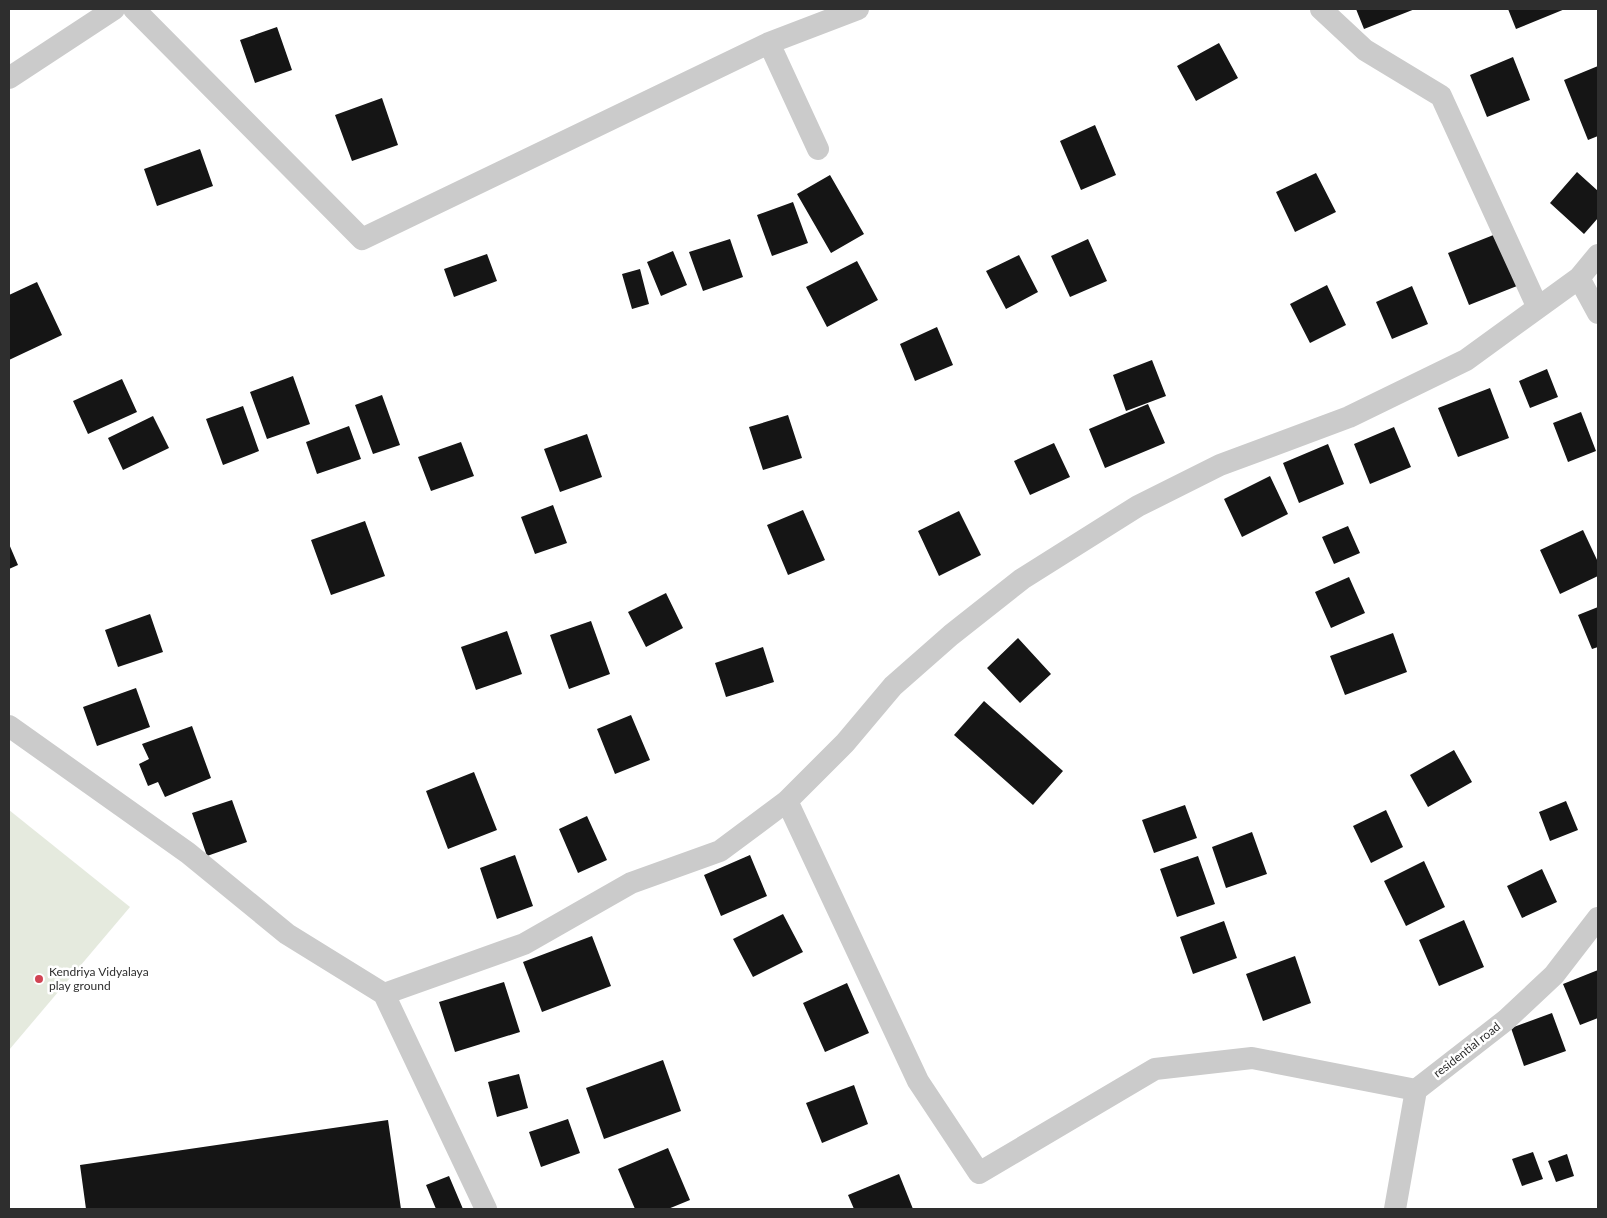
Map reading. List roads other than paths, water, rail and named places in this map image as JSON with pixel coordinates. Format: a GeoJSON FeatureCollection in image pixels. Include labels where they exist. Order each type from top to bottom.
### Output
{"type":"FeatureCollection","features":[{"type":"Feature","properties":{"kind":"street"},"geometry":{"type":"LineString","coordinates":[[9,78],[114,9]]}},
{"type":"Feature","properties":{"kind":"street"},"geometry":{"type":"LineString","coordinates":[[134,9],[362,239],[769,43],[858,9]]}},
{"type":"Feature","properties":{"kind":"street"},"geometry":{"type":"LineString","coordinates":[[1321,9],[1365,50],[1441,96],[1538,308]]}},
{"type":"Feature","properties":{"kind":"street"},"geometry":{"type":"LineString","coordinates":[[769,43],[818,149]]}},
{"type":"Feature","properties":{"kind":"street"},"geometry":{"type":"LineString","coordinates":[[384,994],[524,944],[630,883],[720,851],[787,801],[845,743],[893,686],[951,635],[1022,579],[1138,506],[1220,465],[1350,417],[1466,360],[1579,278],[1598,254]]}},
{"type":"Feature","properties":{"kind":"street"},"geometry":{"type":"LineString","coordinates":[[1579,278],[1598,313]]}},
{"type":"Feature","properties":{"kind":"street"},"geometry":{"type":"LineString","coordinates":[[9,726],[188,853],[287,934],[384,994],[486,1209]]}},
{"type":"Feature","properties":{"kind":"street"},"geometry":{"type":"LineString","coordinates":[[787,801],[918,1081],[979,1174],[1155,1069],[1252,1058],[1416,1090],[1395,1209]]}},
{"type":"Feature","properties":{"kind":"street","name":"residential road"},"geometry":{"type":"LineString","coordinates":[[1416,1090],[1506,1020],[1554,975],[1598,918]]}},
{"type":"Feature","properties":{"kind":"place","name":"Kendriya Vidyalaya play ground"},"geometry":{"type":"Point","coordinates":[39,979]}}]}
